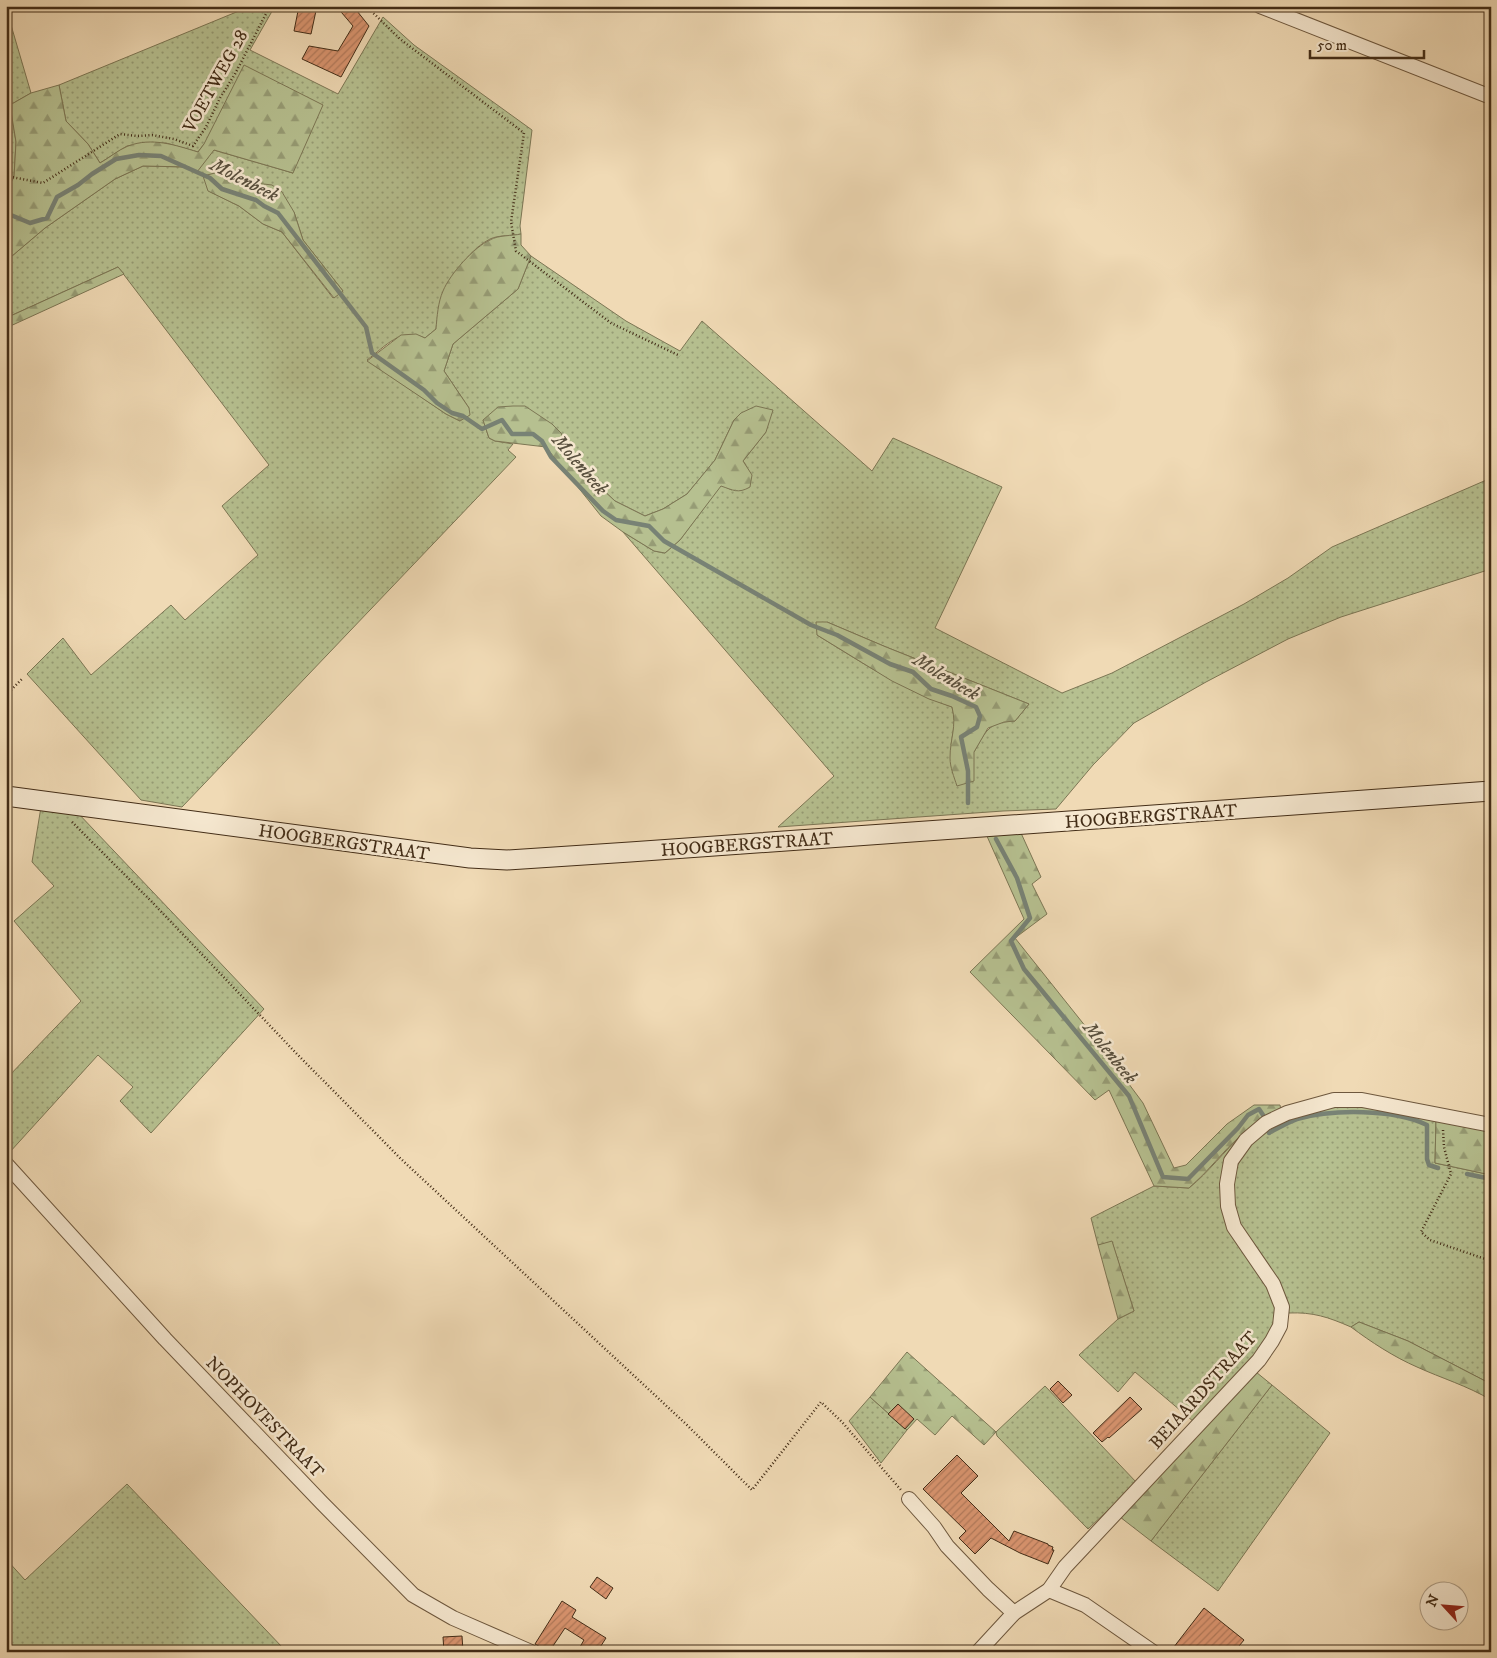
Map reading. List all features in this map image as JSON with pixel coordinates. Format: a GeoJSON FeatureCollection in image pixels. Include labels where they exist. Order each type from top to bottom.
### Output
{"type":"FeatureCollection","features":[{"type":"Feature","properties":{"kind":"street"},"geometry":{"type":"LineString","coordinates":[[1260,6],[1491,97]]}},
{"type":"Feature","properties":{"kind":"street","name":"HOOGBERGSTRAAT"},"geometry":{"type":"LineString","coordinates":[[6,796],[384,848],[470,858],[507,860],[1491,791]]}},
{"type":"Feature","properties":{"kind":"street","name":"BEIAARDSTRAAT"},"geometry":{"type":"LineString","coordinates":[[978,1652],[1014,1613],[1049,1590],[1065,1567],[1259,1360],[1272,1342],[1280,1326],[1282,1307],[1273,1284],[1234,1227],[1228,1206],[1227,1184],[1231,1161],[1246,1140],[1266,1124],[1287,1113],[1334,1100],[1362,1100],[1491,1125]]}},
{"type":"Feature","properties":{"kind":"street","name":"NOPHOVESTRAAT"},"geometry":{"type":"LineString","coordinates":[[6,1164],[172,1346],[413,1595],[453,1618],[531,1652]]}},
{"type":"Feature","properties":{"kind":"street"},"geometry":{"type":"LineString","coordinates":[[909,1500],[934,1526],[947,1546],[1014,1613]]}},
{"type":"Feature","properties":{"kind":"street"},"geometry":{"type":"LineString","coordinates":[[1049,1590],[1085,1605],[1153,1652]]}},
{"type":"Feature","properties":{"kind":"path","name":"VOETWEG 28"},"geometry":{"type":"LineString","coordinates":[[6,176],[43,183],[120,134],[152,135],[174,139],[193,146],[206,127],[270,6]]}},
{"type":"Feature","properties":{"kind":"path"},"geometry":{"type":"LineString","coordinates":[[366,6],[400,39],[524,133],[511,222],[516,251],[611,323],[680,356]]}},
{"type":"Feature","properties":{"kind":"path"},"geometry":{"type":"LineString","coordinates":[[6,695],[22,679]]}},
{"type":"Feature","properties":{"kind":"path"},"geometry":{"type":"LineString","coordinates":[[58,802],[68,818],[401,1159],[681,1419],[752,1490],[821,1402],[842,1422],[909,1500]]}},
{"type":"Feature","properties":{"kind":"path"},"geometry":{"type":"LineString","coordinates":[[1443,1116],[1444,1148],[1451,1174],[1421,1232],[1430,1240],[1491,1261]]}},
{"type":"Feature","properties":{"kind":"green space"},"geometry":{"type":"Polygon","coordinates":[[[251,6],[275,6],[250,50],[338,94],[383,17],[414,45],[532,130],[520,226],[521,234],[490,239],[470,255],[446,291],[441,304],[436,329],[425,338],[416,335],[401,336],[387,344],[367,360],[446,414],[460,421],[469,408],[444,371],[453,344],[518,289],[531,256],[626,321],[680,351],[702,321],[872,471],[893,438],[1002,487],[935,628],[1062,693],[1112,673],[1244,604],[1288,578],[1332,547],[1491,478],[1491,569],[1341,617],[1288,639],[1206,682],[1134,723],[1093,765],[1056,809],[778,827],[834,776],[623,532],[654,551],[665,553],[680,540],[721,485],[732,490],[746,465],[743,461],[766,432],[734,420],[715,460],[687,494],[663,509],[645,516],[615,501],[602,489],[570,453],[561,433],[483,420],[489,438],[513,444],[508,450],[516,457],[182,807],[141,800],[27,674],[63,638],[91,675],[171,605],[185,620],[258,555],[222,506],[269,465],[118,267],[6,318],[6,257],[12,256],[45,228],[115,179],[143,166],[189,167],[214,150],[293,173],[204,144],[198,152],[166,143],[127,146],[100,163],[88,144],[66,121],[59,85],[251,6]],[[215,173],[209,191],[239,206],[263,224],[282,232],[333,298],[343,291],[303,240],[294,212],[244,181],[230,180],[215,173]],[[827,622],[817,635],[899,684],[952,707],[955,720],[951,745],[974,752],[989,729],[999,723],[1015,721],[1029,704],[886,647],[827,622]]]}},
{"type":"Feature","properties":{"kind":"green space"},"geometry":{"type":"Polygon","coordinates":[[[6,8],[31,93],[10,105],[16,142],[14,177],[6,192],[6,8]]]}},
{"type":"Feature","properties":{"kind":"green space"},"geometry":{"type":"Polygon","coordinates":[[[244,65],[323,105],[293,173],[214,150],[197,172],[189,167],[143,166],[115,179],[45,228],[12,256],[6,257],[6,192],[14,177],[16,142],[10,105],[31,93],[59,85],[66,121],[88,144],[100,163],[124,148],[137,143],[163,143],[198,152],[204,144],[244,65]]]}},
{"type":"Feature","properties":{"kind":"green space"},"geometry":{"type":"Polygon","coordinates":[[[215,173],[230,180],[272,185],[282,192],[294,212],[303,240],[343,291],[334,298],[282,232],[263,224],[239,206],[208,191],[203,176],[215,173]]]}},
{"type":"Feature","properties":{"kind":"green space"},"geometry":{"type":"Polygon","coordinates":[[[521,234],[521,245],[531,256],[518,289],[453,344],[444,371],[469,408],[470,415],[460,421],[446,414],[367,361],[401,335],[416,334],[425,338],[436,329],[441,295],[446,284],[463,262],[493,238],[521,234]]]}},
{"type":"Feature","properties":{"kind":"green space"},"geometry":{"type":"Polygon","coordinates":[[[118,267],[124,274],[6,328],[6,318],[118,267]]]}},
{"type":"Feature","properties":{"kind":"green space"},"geometry":{"type":"Polygon","coordinates":[[[525,406],[552,424],[561,433],[570,453],[602,489],[615,501],[645,516],[663,509],[687,494],[715,460],[734,420],[741,413],[756,406],[773,410],[766,432],[743,461],[752,475],[750,487],[739,491],[721,486],[680,540],[665,553],[654,551],[601,516],[546,447],[495,441],[489,438],[483,420],[498,407],[525,406]]]}},
{"type":"Feature","properties":{"kind":"green space"},"geometry":{"type":"Polygon","coordinates":[[[816,622],[827,622],[1029,704],[1015,721],[1004,722],[988,728],[974,752],[974,781],[957,786],[950,761],[954,727],[952,707],[929,699],[892,681],[817,635],[816,622]]]}},
{"type":"Feature","properties":{"kind":"green space"},"geometry":{"type":"Polygon","coordinates":[[[41,807],[76,811],[264,1009],[151,1133],[120,1101],[133,1087],[98,1055],[9,1153],[6,1150],[6,1079],[81,1001],[14,921],[54,886],[32,862],[41,807]]]}},
{"type":"Feature","properties":{"kind":"green space"},"geometry":{"type":"Polygon","coordinates":[[[1021,833],[1041,877],[1032,884],[1047,914],[1015,938],[1094,1037],[1143,1103],[1174,1168],[1186,1165],[1227,1124],[1254,1105],[1280,1105],[1281,1110],[1241,1135],[1189,1188],[1154,1186],[1109,1090],[1095,1100],[970,972],[1024,919],[986,834],[1021,833]]]}},
{"type":"Feature","properties":{"kind":"green space"},"geometry":{"type":"Polygon","coordinates":[[[1358,1105],[1436,1119],[1435,1163],[1491,1175],[1491,1384],[1408,1341],[1359,1322],[1351,1327],[1320,1316],[1306,1313],[1289,1313],[1285,1300],[1238,1224],[1233,1199],[1233,1181],[1238,1164],[1246,1150],[1257,1137],[1271,1126],[1306,1112],[1358,1105]]]}},
{"type":"Feature","properties":{"kind":"green space"},"geometry":{"type":"Polygon","coordinates":[[[1436,1119],[1491,1129],[1491,1175],[1435,1163],[1436,1119]]]}},
{"type":"Feature","properties":{"kind":"green space"},"geometry":{"type":"Polygon","coordinates":[[[1243,1134],[1222,1183],[1276,1305],[1275,1324],[1264,1345],[1194,1422],[1135,1372],[1118,1392],[1079,1355],[1118,1319],[1134,1311],[1112,1242],[1098,1245],[1091,1218],[1154,1186],[1189,1188],[1243,1134]]]}},
{"type":"Feature","properties":{"kind":"green space"},"geometry":{"type":"Polygon","coordinates":[[[1112,1241],[1134,1311],[1118,1319],[1098,1245],[1112,1241]]]}},
{"type":"Feature","properties":{"kind":"green space"},"geometry":{"type":"Polygon","coordinates":[[[1359,1322],[1408,1341],[1491,1384],[1491,1400],[1473,1390],[1391,1354],[1351,1327],[1359,1322]]]}},
{"type":"Feature","properties":{"kind":"green space"},"geometry":{"type":"Polygon","coordinates":[[[907,1352],[996,1432],[984,1445],[952,1416],[935,1435],[917,1419],[907,1430],[870,1397],[907,1352]]]}},
{"type":"Feature","properties":{"kind":"green space"},"geometry":{"type":"Polygon","coordinates":[[[1256,1372],[1272,1385],[1151,1541],[1120,1517],[1256,1372]]]}},
{"type":"Feature","properties":{"kind":"green space"},"geometry":{"type":"Polygon","coordinates":[[[1272,1385],[1330,1433],[1218,1591],[1151,1541],[1272,1385]]]}},
{"type":"Feature","properties":{"kind":"green space"},"geometry":{"type":"Polygon","coordinates":[[[1045,1386],[1137,1483],[1088,1529],[997,1436],[996,1432],[1045,1386]]]}},
{"type":"Feature","properties":{"kind":"green space"},"geometry":{"type":"Polygon","coordinates":[[[870,1397],[907,1430],[881,1463],[849,1421],[870,1397]]]}},
{"type":"Feature","properties":{"kind":"green space"},"geometry":{"type":"Polygon","coordinates":[[[127,1484],[283,1648],[279,1652],[21,1652],[6,1641],[6,1559],[25,1580],[127,1484]]]}},
{"type":"Feature","properties":{"kind":"building"},"geometry":{"type":"Polygon","coordinates":[[[299,6],[317,6],[311,34],[294,31],[299,6]]]}},
{"type":"Feature","properties":{"kind":"building"},"geometry":{"type":"Polygon","coordinates":[[[336,6],[353,6],[369,26],[341,77],[302,59],[309,46],[338,51],[353,26],[336,6]]]}},
{"type":"Feature","properties":{"kind":"building"},"geometry":{"type":"Polygon","coordinates":[[[1058,1381],[1072,1395],[1063,1403],[1050,1389],[1058,1381]]]}},
{"type":"Feature","properties":{"kind":"building"},"geometry":{"type":"Polygon","coordinates":[[[1130,1397],[1142,1409],[1102,1442],[1093,1433],[1130,1397]]]}},
{"type":"Feature","properties":{"kind":"building"},"geometry":{"type":"Polygon","coordinates":[[[898,1404],[914,1419],[905,1429],[888,1414],[898,1404]]]}},
{"type":"Feature","properties":{"kind":"building"},"geometry":{"type":"Polygon","coordinates":[[[957,1455],[978,1476],[961,1493],[1009,1541],[1014,1531],[1053,1547],[1052,1550],[1054,1550],[1048,1564],[1020,1553],[991,1538],[975,1554],[959,1538],[966,1531],[923,1489],[957,1455]]]}},
{"type":"Feature","properties":{"kind":"building"},"geometry":{"type":"Polygon","coordinates":[[[597,1577],[613,1588],[606,1599],[590,1587],[597,1577]]]}},
{"type":"Feature","properties":{"kind":"building"},"geometry":{"type":"Polygon","coordinates":[[[562,1601],[576,1610],[572,1617],[606,1638],[597,1652],[577,1652],[584,1640],[565,1628],[549,1652],[535,1644],[562,1601]]]}},
{"type":"Feature","properties":{"kind":"building"},"geometry":{"type":"Polygon","coordinates":[[[1204,1608],[1244,1640],[1234,1652],[1170,1652],[1204,1608]]]}},
{"type":"Feature","properties":{"kind":"building"},"geometry":{"type":"Polygon","coordinates":[[[462,1636],[463,1652],[444,1652],[443,1637],[462,1636]]]}},
{"type":"Feature","properties":{"kind":"waterway","name":"Molenbeek"},"geometry":{"type":"LineString","coordinates":[[6,213],[30,223],[47,218],[57,197],[116,159],[139,155],[161,156],[210,178],[222,189],[256,200],[278,213],[366,327],[372,353],[424,390],[437,403],[452,413],[463,416],[482,429],[502,420],[512,434],[533,434],[542,441],[551,457],[603,511],[616,520],[649,526],[664,541],[811,625],[837,635],[890,664],[913,672],[931,689],[976,707],[980,716],[977,727],[961,737],[968,771],[968,803]]}},
{"type":"Feature","properties":{"kind":"waterway","name":"Molenbeek"},"geometry":{"type":"LineString","coordinates":[[996,839],[1017,878],[1030,918],[1011,941],[1024,969],[1129,1096],[1163,1177],[1188,1179],[1238,1128],[1248,1115],[1259,1109],[1263,1115]]}},
{"type":"Feature","properties":{"kind":"waterway","name":"Molenbeek"},"geometry":{"type":"LineString","coordinates":[[1269,1133],[1297,1119],[1328,1113],[1363,1112],[1398,1116],[1427,1125],[1427,1159],[1429,1165],[1438,1168]]}},
{"type":"Feature","properties":{"kind":"waterway","name":"Molenbeek"},"geometry":{"type":"LineString","coordinates":[[1467,1174],[1491,1179]]}}]}
